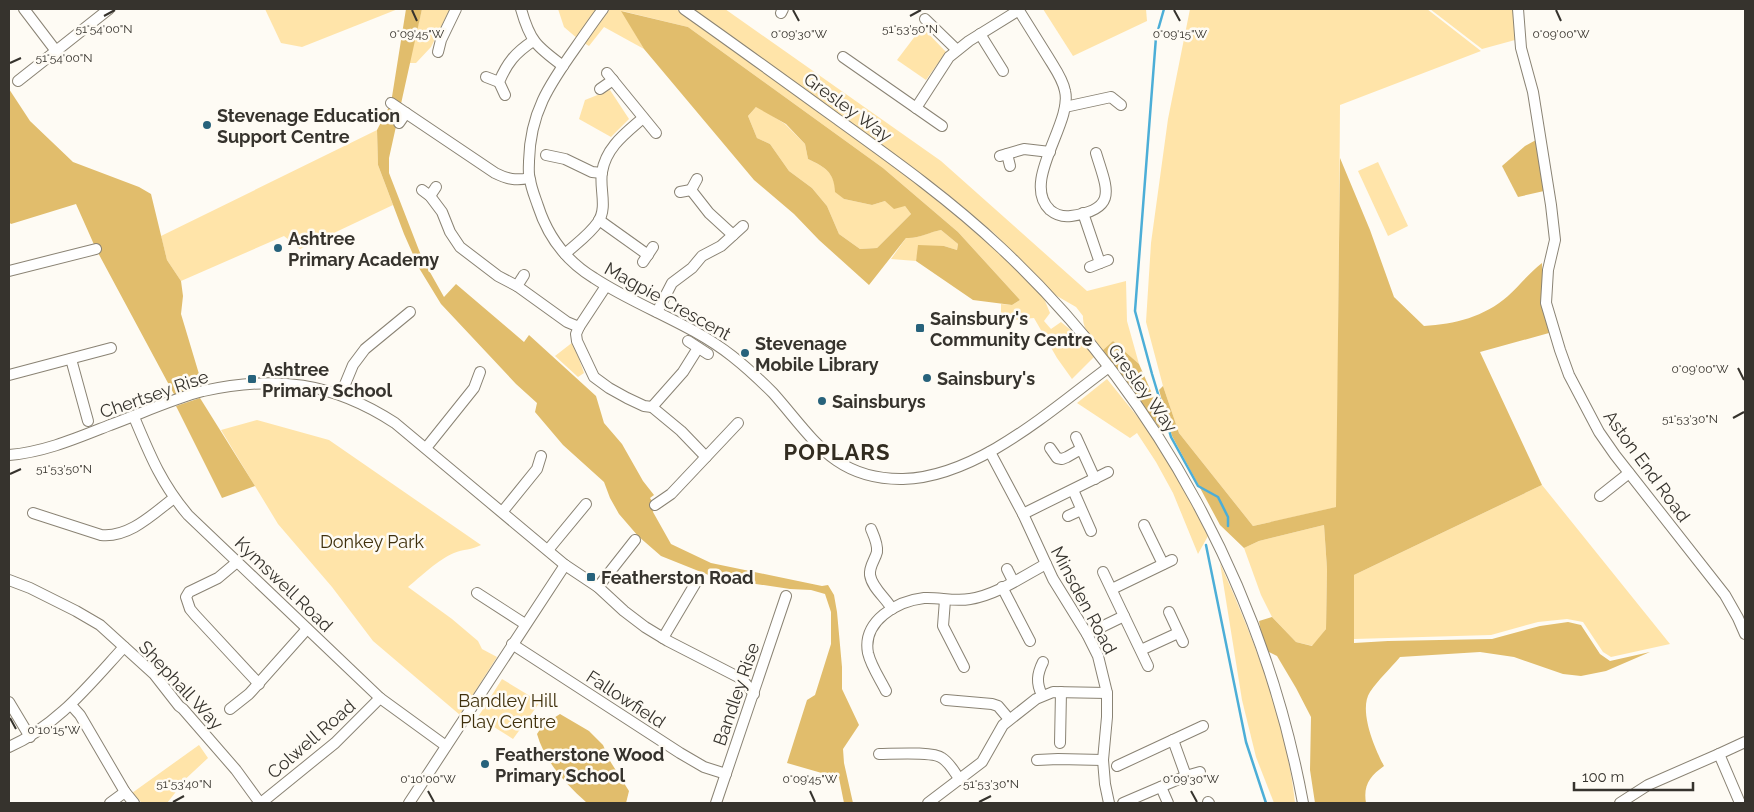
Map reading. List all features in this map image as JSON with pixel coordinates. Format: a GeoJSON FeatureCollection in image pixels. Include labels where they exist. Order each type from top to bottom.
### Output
{"type":"FeatureCollection","features":[{"type":"Feature","properties":{"kind":"street"},"geometry":{"type":"LineString","coordinates":[[24,9],[56,51]]}},
{"type":"Feature","properties":{"kind":"street"},"geometry":{"type":"LineString","coordinates":[[18,81],[109,9]]}},
{"type":"Feature","properties":{"kind":"street"},"geometry":{"type":"LineString","coordinates":[[438,52],[441,40],[456,9]]}},
{"type":"Feature","properties":{"kind":"street"},"geometry":{"type":"LineString","coordinates":[[521,9],[533,41],[542,51],[563,66]]}},
{"type":"Feature","properties":{"kind":"street","name":"Magpie Crescent"},"geometry":{"type":"LineString","coordinates":[[603,9],[548,89],[536,116],[530,142],[529,178],[545,226],[565,254],[583,271],[606,286],[706,338],[731,355],[769,389],[818,447],[832,458],[851,469],[866,475],[879,477],[917,478],[959,466],[990,452],[1041,419],[1109,367]]}},
{"type":"Feature","properties":{"kind":"street","name":"Gresley Way"},"geometry":{"type":"LineString","coordinates":[[684,9],[884,152],[944,198],[1028,274],[1099,354],[1160,439],[1230,568],[1276,689],[1297,769],[1303,803]]}},
{"type":"Feature","properties":{"kind":"street","name":"Aston End Road"},"geometry":{"type":"LineString","coordinates":[[1518,9],[1521,48],[1533,92],[1551,206],[1555,240],[1548,270],[1546,303],[1560,350],[1576,391],[1599,432],[1725,595],[1745,634]]}},
{"type":"Feature","properties":{"kind":"street"},"geometry":{"type":"LineString","coordinates":[[916,108],[949,57],[980,34],[1018,10],[1066,91],[1065,107],[1042,175],[1041,193],[1044,201],[1053,212],[1062,216],[1072,216],[1100,206],[1107,196],[1100,158]]}},
{"type":"Feature","properties":{"kind":"street"},"geometry":{"type":"LineString","coordinates":[[925,19],[938,24],[957,50]]}},
{"type":"Feature","properties":{"kind":"street"},"geometry":{"type":"LineString","coordinates":[[980,34],[998,55],[1003,71]]}},
{"type":"Feature","properties":{"kind":"street"},"geometry":{"type":"LineString","coordinates":[[431,37],[441,40]]}},
{"type":"Feature","properties":{"kind":"street"},"geometry":{"type":"LineString","coordinates":[[499,82],[507,64],[522,48],[533,41]]}},
{"type":"Feature","properties":{"kind":"street"},"geometry":{"type":"LineString","coordinates":[[849,57],[916,108],[938,120]]}},
{"type":"Feature","properties":{"kind":"street"},"geometry":{"type":"LineString","coordinates":[[600,89],[610,76],[656,133]]}},
{"type":"Feature","properties":{"kind":"street"},"geometry":{"type":"LineString","coordinates":[[486,78],[499,82],[505,95]]}},
{"type":"Feature","properties":{"kind":"street"},"geometry":{"type":"LineString","coordinates":[[1065,107],[1113,94],[1121,105]]}},
{"type":"Feature","properties":{"kind":"street"},"geometry":{"type":"LineString","coordinates":[[391,103],[495,173],[508,179],[519,180],[529,178]]}},
{"type":"Feature","properties":{"kind":"street"},"geometry":{"type":"LineString","coordinates":[[399,123],[406,113]]}},
{"type":"Feature","properties":{"kind":"street"},"geometry":{"type":"LineString","coordinates":[[565,254],[599,220],[603,200],[602,173],[608,153],[616,143],[644,118]]}},
{"type":"Feature","properties":{"kind":"street"},"geometry":{"type":"LineString","coordinates":[[1010,166],[1004,155],[1029,148],[1050,152]]}},
{"type":"Feature","properties":{"kind":"street"},"geometry":{"type":"LineString","coordinates":[[546,155],[566,159],[592,172],[602,173]]}},
{"type":"Feature","properties":{"kind":"street"},"geometry":{"type":"LineString","coordinates":[[680,192],[691,190],[697,180]]}},
{"type":"Feature","properties":{"kind":"street"},"geometry":{"type":"LineString","coordinates":[[691,190],[709,213],[733,235]]}},
{"type":"Feature","properties":{"kind":"street"},"geometry":{"type":"LineString","coordinates":[[429,191],[460,247],[498,276],[517,286],[561,318],[579,327]]}},
{"type":"Feature","properties":{"kind":"street"},"geometry":{"type":"LineString","coordinates":[[1083,213],[1099,263]]}},
{"type":"Feature","properties":{"kind":"street"},"geometry":{"type":"LineString","coordinates":[[599,220],[648,254]]}},
{"type":"Feature","properties":{"kind":"street"},"geometry":{"type":"LineString","coordinates":[[657,312],[672,283],[692,268],[702,256],[721,246],[743,226]]}},
{"type":"Feature","properties":{"kind":"street"},"geometry":{"type":"LineString","coordinates":[[9,271],[96,249]]}},
{"type":"Feature","properties":{"kind":"street"},"geometry":{"type":"LineString","coordinates":[[517,286],[524,275]]}},
{"type":"Feature","properties":{"kind":"street"},"geometry":{"type":"LineString","coordinates":[[606,286],[576,334],[588,368],[594,377],[609,388],[644,406],[652,407],[681,431],[706,457]]}},
{"type":"Feature","properties":{"kind":"street"},"geometry":{"type":"LineString","coordinates":[[341,394],[353,365],[365,349],[410,312]]}},
{"type":"Feature","properties":{"kind":"street"},"geometry":{"type":"LineString","coordinates":[[688,341],[708,354]]}},
{"type":"Feature","properties":{"kind":"street"},"geometry":{"type":"LineString","coordinates":[[9,375],[111,348]]}},
{"type":"Feature","properties":{"kind":"street"},"geometry":{"type":"LineString","coordinates":[[652,407],[684,372],[698,348]]}},
{"type":"Feature","properties":{"kind":"street"},"geometry":{"type":"LineString","coordinates":[[71,359],[88,421]]}},
{"type":"Feature","properties":{"kind":"street"},"geometry":{"type":"LineString","coordinates":[[426,448],[474,388],[480,372]]}},
{"type":"Feature","properties":{"kind":"street","name":"Chertsey Rise"},"geometry":{"type":"LineString","coordinates":[[9,455],[54,446],[203,392],[260,382],[303,385],[341,394],[383,415],[503,511],[565,565],[598,587],[624,611],[663,638],[742,679],[754,694]]}},
{"type":"Feature","properties":{"kind":"street","name":"Kymswell Road"},"geometry":{"type":"LineString","coordinates":[[134,417],[150,459],[174,498],[188,515],[380,698],[446,746]]}},
{"type":"Feature","properties":{"kind":"street"},"geometry":{"type":"LineString","coordinates":[[655,505],[671,494],[738,423]]}},
{"type":"Feature","properties":{"kind":"street"},"geometry":{"type":"LineString","coordinates":[[1076,437],[1095,479]]}},
{"type":"Feature","properties":{"kind":"street"},"geometry":{"type":"LineString","coordinates":[[1050,448],[1057,458],[1062,459],[1081,449]]}},
{"type":"Feature","properties":{"kind":"street","name":"Minsden Road"},"geometry":{"type":"LineString","coordinates":[[990,452],[1023,514],[1060,592],[1087,634],[1102,669],[1107,693],[1103,760],[1105,784],[1110,803]]}},
{"type":"Feature","properties":{"kind":"street"},"geometry":{"type":"LineString","coordinates":[[503,511],[537,469],[541,456]]}},
{"type":"Feature","properties":{"kind":"street"},"geometry":{"type":"LineString","coordinates":[[1023,514],[1108,472]]}},
{"type":"Feature","properties":{"kind":"street"},"geometry":{"type":"LineString","coordinates":[[1600,496],[1629,473]]}},
{"type":"Feature","properties":{"kind":"street"},"geometry":{"type":"LineString","coordinates":[[1073,490],[1091,531]]}},
{"type":"Feature","properties":{"kind":"street"},"geometry":{"type":"LineString","coordinates":[[33,513],[110,536],[119,535],[174,498]]}},
{"type":"Feature","properties":{"kind":"street"},"geometry":{"type":"LineString","coordinates":[[548,550],[586,504]]}},
{"type":"Feature","properties":{"kind":"street"},"geometry":{"type":"LineString","coordinates":[[1068,516],[1081,510]]}},
{"type":"Feature","properties":{"kind":"street"},"geometry":{"type":"LineString","coordinates":[[1112,588],[1167,562],[1144,525]]}},
{"type":"Feature","properties":{"kind":"street"},"geometry":{"type":"LineString","coordinates":[[871,529],[877,550],[870,568],[871,578],[875,587],[892,610]]}},
{"type":"Feature","properties":{"kind":"street"},"geometry":{"type":"LineString","coordinates":[[598,587],[635,540]]}},
{"type":"Feature","properties":{"kind":"street"},"geometry":{"type":"LineString","coordinates":[[237,562],[218,578],[183,591],[195,615],[259,684]]}},
{"type":"Feature","properties":{"kind":"street"},"geometry":{"type":"LineString","coordinates":[[886,691],[877,681],[867,646],[868,635],[878,619],[892,610],[918,599],[970,599],[987,594],[1046,564]]}},
{"type":"Feature","properties":{"kind":"street"},"geometry":{"type":"LineString","coordinates":[[409,803],[565,565]]}},
{"type":"Feature","properties":{"kind":"street"},"geometry":{"type":"LineString","coordinates":[[1007,569],[1014,581]]}},
{"type":"Feature","properties":{"kind":"street"},"geometry":{"type":"LineString","coordinates":[[1103,572],[1148,666]]}},
{"type":"Feature","properties":{"kind":"street"},"geometry":{"type":"LineString","coordinates":[[663,638],[698,579]]}},
{"type":"Feature","properties":{"kind":"street","name":"Shephall Way"},"geometry":{"type":"LineString","coordinates":[[9,580],[30,588],[84,616],[100,626],[124,647],[154,674],[179,706],[236,770],[261,803]]}},
{"type":"Feature","properties":{"kind":"street"},"geometry":{"type":"LineString","coordinates":[[1002,587],[1030,641]]}},
{"type":"Feature","properties":{"kind":"street"},"geometry":{"type":"LineString","coordinates":[[477,593],[525,624]]}},
{"type":"Feature","properties":{"kind":"street","name":"Bandley Rise"},"geometry":{"type":"LineString","coordinates":[[716,803],[786,596]]}},
{"type":"Feature","properties":{"kind":"street"},"geometry":{"type":"LineString","coordinates":[[945,600],[938,628],[964,667]]}},
{"type":"Feature","properties":{"kind":"street"},"geometry":{"type":"LineString","coordinates":[[1141,650],[1180,637],[1169,612]]}},
{"type":"Feature","properties":{"kind":"street"},"geometry":{"type":"LineString","coordinates":[[1087,634],[1124,616]]}},
{"type":"Feature","properties":{"kind":"street"},"geometry":{"type":"LineString","coordinates":[[230,709],[244,699],[259,684],[307,629]]}},
{"type":"Feature","properties":{"kind":"street","name":"Fallowfield"},"geometry":{"type":"LineString","coordinates":[[512,644],[680,753],[704,767],[726,774]]}},
{"type":"Feature","properties":{"kind":"street"},"geometry":{"type":"LineString","coordinates":[[9,747],[46,727],[71,705],[124,647]]}},
{"type":"Feature","properties":{"kind":"street"},"geometry":{"type":"LineString","coordinates":[[1042,695],[1039,689],[1038,671],[1043,662]]}},
{"type":"Feature","properties":{"kind":"street"},"geometry":{"type":"LineString","coordinates":[[742,679],[760,675]]}},
{"type":"Feature","properties":{"kind":"street"},"geometry":{"type":"LineString","coordinates":[[928,803],[982,762],[989,753],[999,730],[1009,719],[1042,695],[1053,692],[1107,693]]}},
{"type":"Feature","properties":{"kind":"street"},"geometry":{"type":"LineString","coordinates":[[1060,743],[1061,692]]}},
{"type":"Feature","properties":{"kind":"street","name":"Colwell Road"},"geometry":{"type":"LineString","coordinates":[[261,803],[335,744],[380,698]]}},
{"type":"Feature","properties":{"kind":"street"},"geometry":{"type":"LineString","coordinates":[[946,700],[992,704],[998,706],[1009,719]]}},
{"type":"Feature","properties":{"kind":"street"},"geometry":{"type":"LineString","coordinates":[[9,702],[30,737]]}},
{"type":"Feature","properties":{"kind":"street"},"geometry":{"type":"LineString","coordinates":[[71,705],[80,715],[125,792],[134,803]]}},
{"type":"Feature","properties":{"kind":"street"},"geometry":{"type":"LineString","coordinates":[[1116,766],[1126,756],[1173,740],[1203,726]]}},
{"type":"Feature","properties":{"kind":"street"},"geometry":{"type":"LineString","coordinates":[[1173,740],[1186,776]]}},
{"type":"Feature","properties":{"kind":"street"},"geometry":{"type":"LineString","coordinates":[[1620,803],[1648,785],[1745,742]]}},
{"type":"Feature","properties":{"kind":"street"},"geometry":{"type":"LineString","coordinates":[[879,754],[936,755],[946,762],[960,780]]}},
{"type":"Feature","properties":{"kind":"street"},"geometry":{"type":"LineString","coordinates":[[1719,754],[1740,803]]}},
{"type":"Feature","properties":{"kind":"street"},"geometry":{"type":"LineString","coordinates":[[1037,760],[1103,760]]}},
{"type":"Feature","properties":{"kind":"street"},"geometry":{"type":"LineString","coordinates":[[1123,803],[1186,776],[1200,772]]}},
{"type":"Feature","properties":{"kind":"street"},"geometry":{"type":"LineString","coordinates":[[1160,787],[1168,803]]}},
{"type":"Feature","properties":{"kind":"street"},"geometry":{"type":"LineString","coordinates":[[110,803],[125,792]]}},
{"type":"Feature","properties":{"kind":"green space"},"geometry":{"type":"Polygon","coordinates":[[[265,9],[398,9],[302,47],[281,43],[265,9]]]}},
{"type":"Feature","properties":{"kind":"green space"},"geometry":{"type":"Polygon","coordinates":[[[422,9],[450,9],[431,47],[416,63],[409,63],[422,9]]]}},
{"type":"Feature","properties":{"kind":"green space"},"geometry":{"type":"Polygon","coordinates":[[[558,9],[598,9],[578,39],[564,27],[558,9]]]}},
{"type":"Feature","properties":{"kind":"green space"},"geometry":{"type":"Polygon","coordinates":[[[610,9],[676,9],[883,156],[945,204],[1009,261],[1043,296],[1050,313],[1044,321],[1051,329],[1061,322],[1078,336],[1094,357],[1072,379],[1057,358],[1034,318],[1001,321],[1001,304],[1012,305],[1020,300],[958,232],[883,168],[688,27],[622,11],[644,49],[604,27],[589,46],[584,43],[610,9]]]}},
{"type":"Feature","properties":{"kind":"green space"},"geometry":{"type":"Polygon","coordinates":[[[692,9],[725,9],[941,161],[1087,291],[1126,281],[1127,321],[1139,364],[1113,341],[1102,351],[1086,331],[1083,316],[1076,307],[1050,292],[994,233],[940,188],[692,9]]]}},
{"type":"Feature","properties":{"kind":"green space"},"geometry":{"type":"Polygon","coordinates":[[[1043,9],[1146,9],[1147,21],[1073,56],[1043,9]]]}},
{"type":"Feature","properties":{"kind":"green space"},"geometry":{"type":"Polygon","coordinates":[[[1190,9],[1427,9],[1481,51],[1340,105],[1337,507],[1253,526],[1179,433],[1163,386],[1146,322],[1151,243],[1168,119],[1190,9]]]}},
{"type":"Feature","properties":{"kind":"green space"},"geometry":{"type":"Polygon","coordinates":[[[1430,9],[1513,9],[1515,40],[1482,49],[1430,9]]]}},
{"type":"Feature","properties":{"kind":"green space"},"geometry":{"type":"Polygon","coordinates":[[[922,27],[946,52],[926,80],[897,60],[922,27]]]}},
{"type":"Feature","properties":{"kind":"green space"},"geometry":{"type":"Polygon","coordinates":[[[610,90],[629,119],[611,137],[579,119],[585,100],[610,90]]]}},
{"type":"Feature","properties":{"kind":"green space"},"geometry":{"type":"Polygon","coordinates":[[[757,106],[785,124],[805,144],[808,159],[828,171],[835,185],[836,192],[844,199],[872,205],[885,201],[905,206],[911,214],[877,248],[860,249],[839,234],[827,206],[812,188],[789,171],[770,144],[757,138],[748,116],[757,106]]]}},
{"type":"Feature","properties":{"kind":"green space"},"geometry":{"type":"Polygon","coordinates":[[[377,130],[378,165],[393,205],[300,249],[284,236],[181,281],[167,260],[161,236],[377,130]]]}},
{"type":"Feature","properties":{"kind":"green space"},"geometry":{"type":"Polygon","coordinates":[[[1378,162],[1408,226],[1388,236],[1358,171],[1378,162]]]}},
{"type":"Feature","properties":{"kind":"green space"},"geometry":{"type":"Polygon","coordinates":[[[941,230],[958,244],[957,250],[944,246],[919,246],[916,261],[891,259],[906,238],[941,230]]]}},
{"type":"Feature","properties":{"kind":"green space"},"geometry":{"type":"Polygon","coordinates":[[[573,342],[584,373],[578,377],[555,356],[573,342]]]}},
{"type":"Feature","properties":{"kind":"green space"},"geometry":{"type":"Polygon","coordinates":[[[1107,379],[1145,426],[1181,484],[1208,536],[1198,554],[1173,493],[1137,433],[1130,438],[1077,403],[1107,379]]]}},
{"type":"Feature","properties":{"kind":"green space","name":"Donkey Park"},"geometry":{"type":"Polygon","coordinates":[[[257,420],[329,440],[481,545],[457,552],[442,559],[408,587],[452,619],[478,641],[482,649],[497,657],[460,715],[373,641],[332,587],[278,524],[221,430],[257,420]]]}},
{"type":"Feature","properties":{"kind":"green space"},"geometry":{"type":"Polygon","coordinates":[[[1542,485],[1670,644],[1611,657],[1603,652],[1583,622],[1567,619],[1538,622],[1491,635],[1354,639],[1354,575],[1542,485]]]}},
{"type":"Feature","properties":{"kind":"green space"},"geometry":{"type":"Polygon","coordinates":[[[1324,525],[1327,569],[1326,629],[1313,646],[1296,642],[1272,617],[1261,595],[1244,548],[1259,541],[1324,525]]]}},
{"type":"Feature","properties":{"kind":"green space"},"geometry":{"type":"Polygon","coordinates":[[[1220,563],[1245,621],[1267,681],[1284,741],[1295,803],[1274,803],[1256,757],[1242,700],[1220,563]]]}},
{"type":"Feature","properties":{"kind":"green space","name":"Bandley Hill Play Centre"},"geometry":{"type":"Polygon","coordinates":[[[502,679],[540,702],[513,739],[478,717],[502,679]]]}},
{"type":"Feature","properties":{"kind":"green space"},"geometry":{"type":"Polygon","coordinates":[[[199,745],[208,758],[179,785],[167,803],[142,803],[132,793],[199,745]]]}},
{"type":"Feature","properties":{"kind":"shaded area"},"geometry":{"type":"Polygon","coordinates":[[[406,9],[422,9],[389,158],[389,173],[422,258],[444,297],[456,284],[524,342],[529,335],[596,396],[604,423],[622,444],[643,481],[654,495],[650,498],[655,506],[653,512],[671,544],[711,563],[822,586],[828,585],[834,595],[837,612],[842,689],[859,725],[843,749],[844,763],[853,803],[844,803],[839,778],[787,763],[807,700],[815,695],[831,644],[831,612],[825,594],[811,590],[790,589],[716,578],[661,556],[638,536],[619,514],[604,482],[563,445],[535,412],[537,403],[516,384],[441,304],[419,268],[378,165],[377,130],[391,103],[406,9]]]}},
{"type":"Feature","properties":{"kind":"shaded area"},"geometry":{"type":"Polygon","coordinates":[[[621,11],[688,27],[883,168],[958,232],[1020,300],[1012,305],[973,300],[916,261],[918,245],[944,246],[957,250],[958,244],[941,230],[906,238],[869,285],[819,240],[794,214],[754,180],[644,49],[621,11]],[[756,107],[748,116],[757,138],[770,144],[789,171],[812,188],[827,206],[839,234],[860,249],[877,248],[911,214],[905,206],[894,209],[885,201],[872,205],[844,199],[835,192],[833,180],[828,171],[808,159],[805,144],[786,124],[756,107]]]}},
{"type":"Feature","properties":{"kind":"shaded area"},"geometry":{"type":"Polygon","coordinates":[[[9,89],[30,121],[73,162],[139,187],[151,194],[167,260],[181,281],[183,296],[181,314],[202,384],[175,396],[96,249],[76,204],[11,224],[9,222],[9,89]]]}},
{"type":"Feature","properties":{"kind":"shaded area"},"geometry":{"type":"Polygon","coordinates":[[[1536,140],[1544,191],[1518,197],[1502,166],[1525,146],[1536,140]]]}},
{"type":"Feature","properties":{"kind":"shaded area"},"geometry":{"type":"Polygon","coordinates":[[[1340,158],[1370,230],[1394,297],[1424,326],[1458,321],[1489,309],[1508,296],[1542,263],[1543,303],[1549,333],[1480,352],[1542,485],[1354,575],[1354,643],[1492,639],[1540,626],[1568,622],[1581,625],[1600,654],[1610,661],[1650,652],[1606,671],[1581,676],[1563,674],[1514,657],[1480,652],[1400,657],[1373,688],[1367,700],[1366,709],[1369,729],[1384,766],[1369,781],[1365,797],[1366,803],[1315,803],[1310,770],[1311,717],[1277,656],[1269,652],[1262,639],[1259,621],[1272,617],[1296,642],[1312,646],[1326,629],[1327,569],[1324,525],[1259,541],[1244,548],[1220,525],[1172,436],[1159,390],[1163,386],[1179,433],[1253,526],[1336,507],[1340,158]]]}},
{"type":"Feature","properties":{"kind":"shaded area"},"geometry":{"type":"Polygon","coordinates":[[[1113,341],[1139,364],[1157,405],[1164,434],[1102,351],[1113,341]]]}},
{"type":"Feature","properties":{"kind":"shaded area"},"geometry":{"type":"Polygon","coordinates":[[[200,398],[255,486],[222,498],[176,406],[200,398]]]}},
{"type":"Feature","properties":{"kind":"shaded area"},"geometry":{"type":"Polygon","coordinates":[[[560,714],[589,731],[603,745],[610,761],[629,791],[626,803],[587,803],[557,772],[545,754],[537,734],[543,725],[560,714]]]}},
{"type":"Feature","properties":{"kind":"waterway"},"geometry":{"type":"LineString","coordinates":[[1164,9],[1156,37],[1135,311],[1171,437],[1198,486],[1218,497],[1228,517],[1228,526]]}},
{"type":"Feature","properties":{"kind":"waterway"},"geometry":{"type":"LineString","coordinates":[[1206,545],[1246,742],[1266,803]]}},
{"type":"Feature","properties":{"kind":"place","name":"Stevenage Education Support Centre"},"geometry":{"type":"Point","coordinates":[207,125]}},
{"type":"Feature","properties":{"kind":"place","name":"Ashtree Primary Academy"},"geometry":{"type":"Point","coordinates":[278,248]}},
{"type":"Feature","properties":{"kind":"place","name":"Sainsbury's Community Centre"},"geometry":{"type":"Point","coordinates":[920,328]}},
{"type":"Feature","properties":{"kind":"place","name":"Stevenage Mobile Library"},"geometry":{"type":"Point","coordinates":[745,353]}},
{"type":"Feature","properties":{"kind":"place","name":"Sainsbury's"},"geometry":{"type":"Point","coordinates":[927,378]}},
{"type":"Feature","properties":{"kind":"place","name":"Ashtree Primary School"},"geometry":{"type":"Point","coordinates":[252,379]}},
{"type":"Feature","properties":{"kind":"place","name":"Sainsburys"},"geometry":{"type":"Point","coordinates":[822,401]}},
{"type":"Feature","properties":{"kind":"place","name":"Featherston Road"},"geometry":{"type":"Point","coordinates":[591,577]}},
{"type":"Feature","properties":{"kind":"place","name":"Featherstone Wood Primary School"},"geometry":{"type":"Point","coordinates":[485,764]}},
{"type":"Feature","properties":{"kind":"district","name":"POPLARS"},"geometry":{"type":"Point","coordinates":[837,452]}}]}
